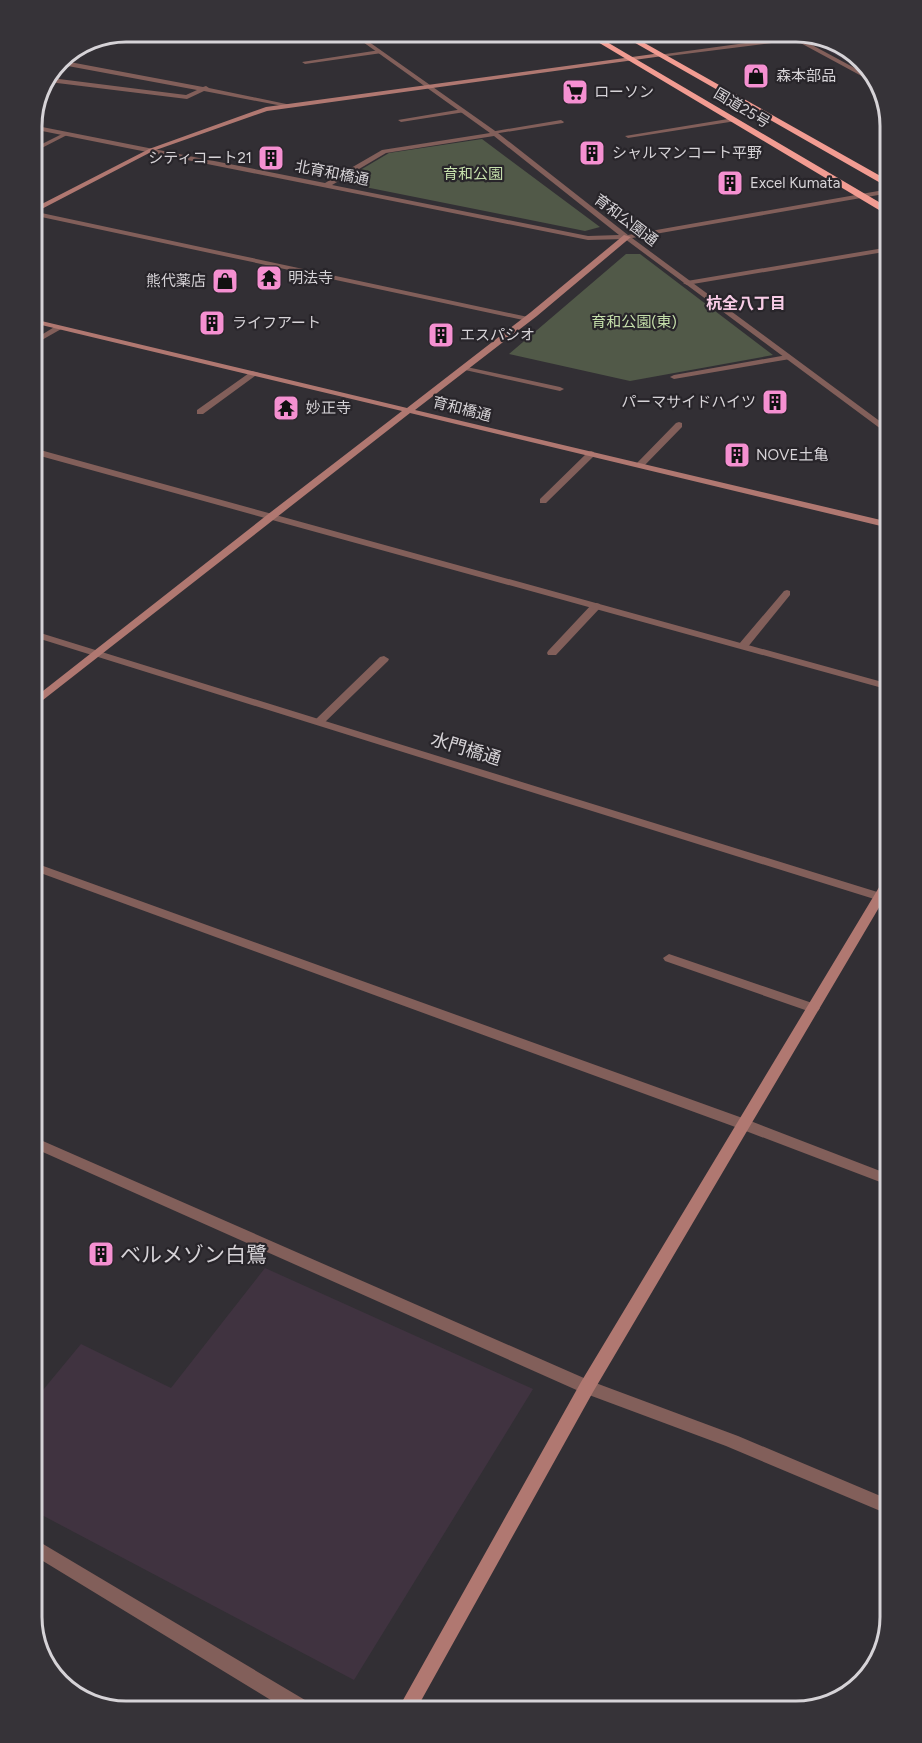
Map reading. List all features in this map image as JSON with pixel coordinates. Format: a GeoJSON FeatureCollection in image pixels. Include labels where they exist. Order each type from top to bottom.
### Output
{"type":"FeatureCollection","features":[{"type":"Feature","properties":{"kind":"highway","name":"国道25号"},"geometry":{"type":"LineString","coordinates":[[603,42],[880,208]]}},
{"type":"Feature","properties":{"kind":"highway","name":"国道25号"},"geometry":{"type":"LineString","coordinates":[[638,42],[880,180]]}},
{"type":"Feature","properties":{"kind":"street","name":"育和公園通"},"geometry":{"type":"LineString","coordinates":[[366,42],[495,133],[687,283],[880,425]]}},
{"type":"Feature","properties":{"kind":"street"},"geometry":{"type":"LineString","coordinates":[[42,207],[151,150],[266,109],[764,42]]}},
{"type":"Feature","properties":{"kind":"street"},"geometry":{"type":"LineString","coordinates":[[804,42],[863,75]]}},
{"type":"Feature","properties":{"kind":"street"},"geometry":{"type":"LineString","coordinates":[[305,62],[380,52]]}},
{"type":"Feature","properties":{"kind":"street"},"geometry":{"type":"LineString","coordinates":[[70,64],[288,105]]}},
{"type":"Feature","properties":{"kind":"street"},"geometry":{"type":"LineString","coordinates":[[56,81],[187,97],[206,88]]}},
{"type":"Feature","properties":{"kind":"street"},"geometry":{"type":"LineString","coordinates":[[401,120],[463,111]]}},
{"type":"Feature","properties":{"kind":"street"},"geometry":{"type":"LineString","coordinates":[[628,136],[734,120]]}},
{"type":"Feature","properties":{"kind":"street"},"geometry":{"type":"LineString","coordinates":[[327,185],[384,151],[561,123]]}},
{"type":"Feature","properties":{"kind":"street","name":"北育和橋通"},"geometry":{"type":"LineString","coordinates":[[42,129],[588,238],[627,237],[880,193]]}},
{"type":"Feature","properties":{"kind":"street"},"geometry":{"type":"LineString","coordinates":[[42,146],[66,134]]}},
{"type":"Feature","properties":{"kind":"street"},"geometry":{"type":"LineString","coordinates":[[42,214],[528,319]]}},
{"type":"Feature","properties":{"kind":"street"},"geometry":{"type":"LineString","coordinates":[[42,698],[270,516],[528,319],[627,237]]}},
{"type":"Feature","properties":{"kind":"street"},"geometry":{"type":"LineString","coordinates":[[687,283],[880,251]]}},
{"type":"Feature","properties":{"kind":"street","name":"育和橋通"},"geometry":{"type":"LineString","coordinates":[[42,323],[880,523]]}},
{"type":"Feature","properties":{"kind":"street"},"geometry":{"type":"LineString","coordinates":[[42,338],[59,328]]}},
{"type":"Feature","properties":{"kind":"street"},"geometry":{"type":"LineString","coordinates":[[674,377],[787,357]]}},
{"type":"Feature","properties":{"kind":"street"},"geometry":{"type":"LineString","coordinates":[[465,368],[560,389]]}},
{"type":"Feature","properties":{"kind":"street"},"geometry":{"type":"LineString","coordinates":[[200,412],[255,374]]}},
{"type":"Feature","properties":{"kind":"street"},"geometry":{"type":"LineString","coordinates":[[640,465],[679,426]]}},
{"type":"Feature","properties":{"kind":"street"},"geometry":{"type":"LineString","coordinates":[[42,453],[880,684]]}},
{"type":"Feature","properties":{"kind":"street"},"geometry":{"type":"LineString","coordinates":[[543,501],[591,453]]}},
{"type":"Feature","properties":{"kind":"street"},"geometry":{"type":"LineString","coordinates":[[742,646],[787,593]]}},
{"type":"Feature","properties":{"kind":"street"},"geometry":{"type":"LineString","coordinates":[[552,653],[596,606]]}},
{"type":"Feature","properties":{"kind":"street","name":"水門橋通"},"geometry":{"type":"LineString","coordinates":[[42,636],[880,897]]}},
{"type":"Feature","properties":{"kind":"street"},"geometry":{"type":"LineString","coordinates":[[319,722],[384,659]]}},
{"type":"Feature","properties":{"kind":"street"},"geometry":{"type":"LineString","coordinates":[[42,870],[743,1124],[880,1177]]}},
{"type":"Feature","properties":{"kind":"street"},"geometry":{"type":"LineString","coordinates":[[411,1701],[586,1387],[813,1008],[880,903]]}},
{"type":"Feature","properties":{"kind":"street"},"geometry":{"type":"LineString","coordinates":[[669,958],[813,1008]]}},
{"type":"Feature","properties":{"kind":"street"},"geometry":{"type":"LineString","coordinates":[[42,1146],[586,1387],[732,1440],[880,1504]]}},
{"type":"Feature","properties":{"kind":"street"},"geometry":{"type":"LineString","coordinates":[[42,1551],[288,1701]]}},
{"type":"Feature","properties":{"kind":"shaded area"},"geometry":{"type":"Polygon","coordinates":[[[817,45],[843,56],[851,64],[817,45]]]}},
{"type":"Feature","properties":{"kind":"shaded area"},"geometry":{"type":"Polygon","coordinates":[[[265,1268],[533,1389],[354,1680],[42,1515],[42,1391],[81,1344],[171,1388],[265,1268]]]}},
{"type":"Feature","properties":{"kind":"green space","name":"育和公園"},"geometry":{"type":"Polygon","coordinates":[[[482,139],[600,227],[585,231],[340,182],[389,153],[482,139]]]}},
{"type":"Feature","properties":{"kind":"green space","name":"育和公園(東)"},"geometry":{"type":"Polygon","coordinates":[[[626,254],[640,254],[773,355],[630,381],[509,354],[626,254]]]}},
{"type":"Feature","properties":{"kind":"place","name":"森本部品"},"geometry":{"type":"Point","coordinates":[756,76]}},
{"type":"Feature","properties":{"kind":"place","name":"ローソン"},"geometry":{"type":"Point","coordinates":[575,92]}},
{"type":"Feature","properties":{"kind":"place","name":"シャルマンコート平野"},"geometry":{"type":"Point","coordinates":[592,153]}},
{"type":"Feature","properties":{"kind":"place","name":"シティコート21"},"geometry":{"type":"Point","coordinates":[271,158]}},
{"type":"Feature","properties":{"kind":"place","name":"Excel Kumata"},"geometry":{"type":"Point","coordinates":[730,183]}},
{"type":"Feature","properties":{"kind":"place","name":"明法寺"},"geometry":{"type":"Point","coordinates":[269,278]}},
{"type":"Feature","properties":{"kind":"place","name":"熊代薬店"},"geometry":{"type":"Point","coordinates":[225,281]}},
{"type":"Feature","properties":{"kind":"place","name":"ライフアート"},"geometry":{"type":"Point","coordinates":[212,323]}},
{"type":"Feature","properties":{"kind":"place","name":"エスパシオ"},"geometry":{"type":"Point","coordinates":[441,335]}},
{"type":"Feature","properties":{"kind":"place","name":"パーマサイドハイツ"},"geometry":{"type":"Point","coordinates":[775,402]}},
{"type":"Feature","properties":{"kind":"place","name":"妙正寺"},"geometry":{"type":"Point","coordinates":[286,408]}},
{"type":"Feature","properties":{"kind":"place","name":"NOVE土亀"},"geometry":{"type":"Point","coordinates":[737,455]}},
{"type":"Feature","properties":{"kind":"place","name":"ベルメゾン白鷺"},"geometry":{"type":"Point","coordinates":[101,1254]}},
{"type":"Feature","properties":{"kind":"district","name":"杭全八丁目"},"geometry":{"type":"Point","coordinates":[746,303]}}]}
